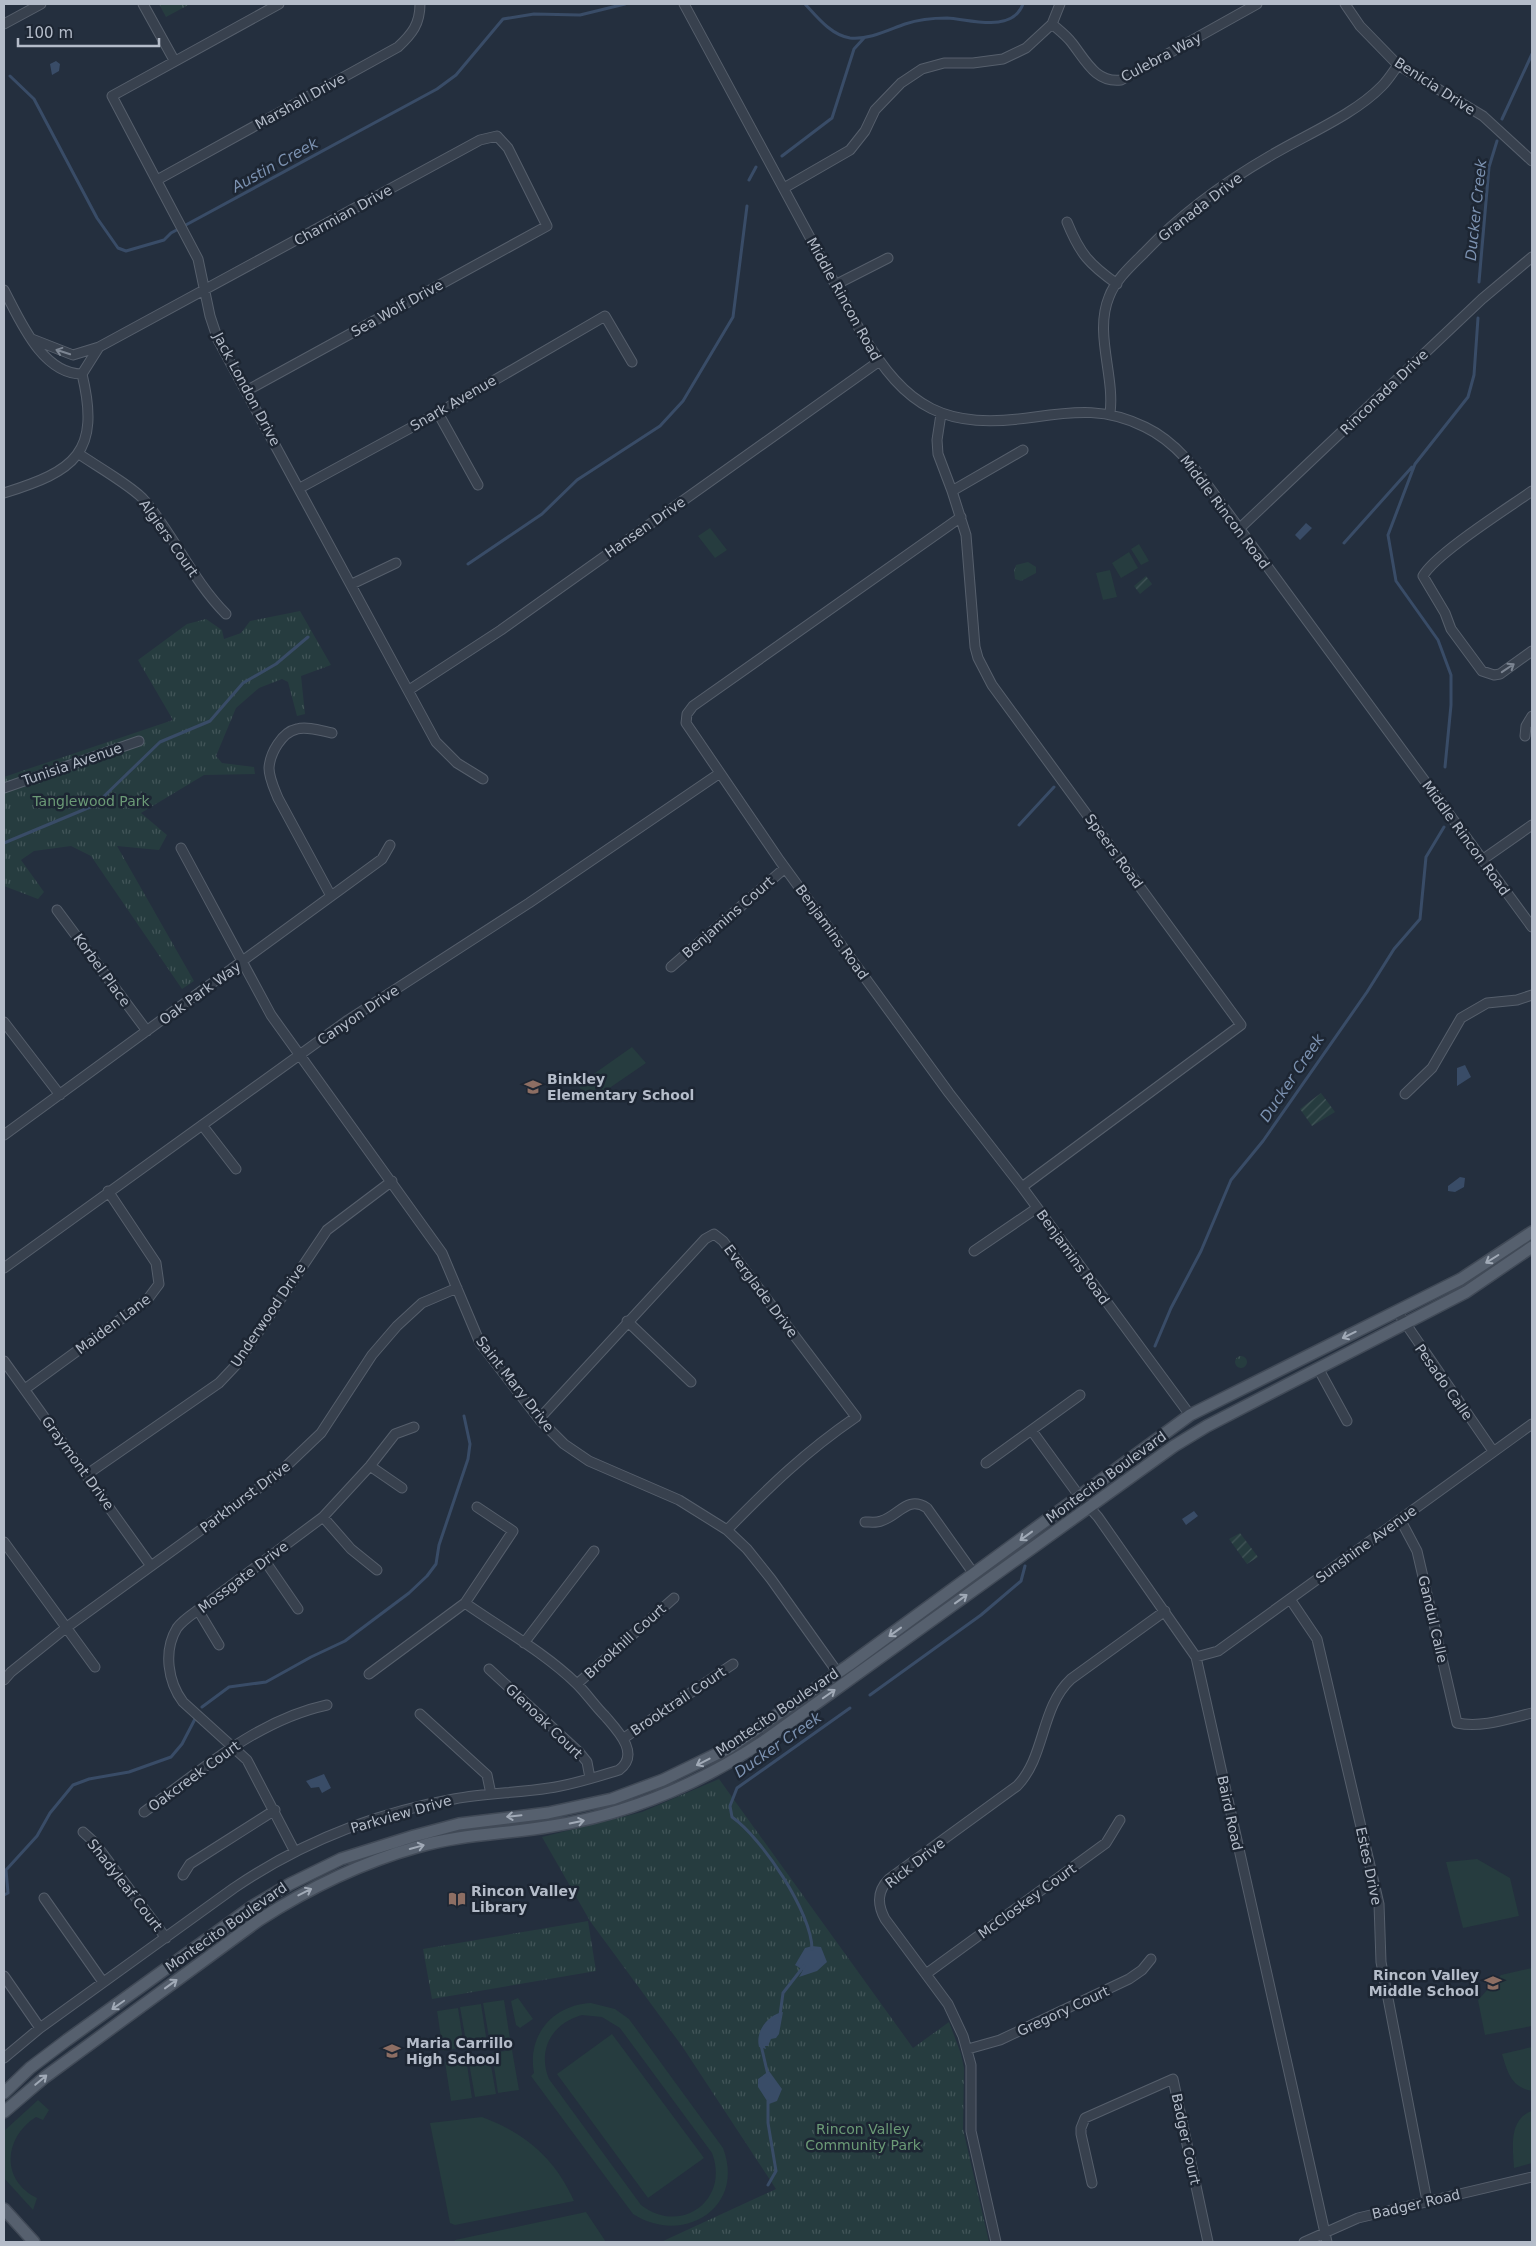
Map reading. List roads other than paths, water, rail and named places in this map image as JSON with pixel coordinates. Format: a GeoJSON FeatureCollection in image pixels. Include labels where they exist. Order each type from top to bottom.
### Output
{"type":"FeatureCollection","features":[{"type":"Feature","properties":{"kind":"main road","name":"Montecito Boulevard"},"geometry":{"type":"LineString","coordinates":[[4,2093],[30,2068],[67,2040],[253,1906],[290,1884],[341,1859],[459,1824],[511,1816],[548,1813],[612,1799],[663,1780],[729,1748],[838,1673],[1190,1415],[1461,1279],[1532,1232]]}},
{"type":"Feature","properties":{"kind":"main road","name":"Montecito Boulevard"},"geometry":{"type":"LineString","coordinates":[[4,2112],[45,2077],[253,1924],[296,1896],[343,1873],[419,1846],[460,1838],[586,1820],[665,1795],[711,1774],[764,1741],[1088,1507],[1207,1426],[1466,1292],[1532,1247]]}},
{"type":"Feature","properties":{"kind":"main road"},"geometry":{"type":"LineString","coordinates":[[4,2209],[34,2242]]}},
{"type":"Feature","properties":{"kind":"street"},"geometry":{"type":"LineString","coordinates":[[4,24],[41,4]]}},
{"type":"Feature","properties":{"kind":"street"},"geometry":{"type":"LineString","coordinates":[[144,4],[174,60],[279,4]]}},
{"type":"Feature","properties":{"kind":"street","name":"Marshall Drive"},"geometry":{"type":"LineString","coordinates":[[157,180],[398,47],[412,34],[418,21],[420,4]]}},
{"type":"Feature","properties":{"kind":"street","name":"Middle Rincon Road"},"geometry":{"type":"LineString","coordinates":[[684,4],[878,362],[899,387],[916,400],[942,414],[967,420],[988,422],[1079,410],[1110,413],[1146,427],[1175,448],[1194,468],[1532,927]]}},
{"type":"Feature","properties":{"kind":"street"},"geometry":{"type":"LineString","coordinates":[[784,188],[850,150],[865,131],[875,110],[901,83],[922,69],[944,64],[1004,59],[1026,48],[1052,24],[1060,4]]}},
{"type":"Feature","properties":{"kind":"street","name":"Culebra Way"},"geometry":{"type":"LineString","coordinates":[[1052,24],[1071,41],[1096,74],[1112,81],[1121,80],[1257,4]]}},
{"type":"Feature","properties":{"kind":"street","name":"Benicia Drive"},"geometry":{"type":"LineString","coordinates":[[1345,4],[1360,26],[1398,65],[1483,116],[1532,161]]}},
{"type":"Feature","properties":{"kind":"street","name":"Jack London Drive"},"geometry":{"type":"LineString","coordinates":[[174,60],[112,96],[198,259],[218,340],[300,488],[436,742],[456,763],[483,779]]}},
{"type":"Feature","properties":{"kind":"street","name":"Granada Drive"},"geometry":{"type":"LineString","coordinates":[[1110,413],[1112,398],[1105,332],[1105,312],[1109,296],[1117,284],[1157,240],[1230,180],[1356,106],[1382,86],[1398,65]]}},
{"type":"Feature","properties":{"kind":"street","name":"Charmian Drive"},"geometry":{"type":"LineString","coordinates":[[30,338],[73,355],[99,347],[480,140],[497,136],[508,148],[537,201],[547,226]]}},
{"type":"Feature","properties":{"kind":"street"},"geometry":{"type":"LineString","coordinates":[[1067,222],[1078,248],[1096,270],[1117,284]]}},
{"type":"Feature","properties":{"kind":"street","name":"Sea Wolf Drive"},"geometry":{"type":"LineString","coordinates":[[246,391],[547,226]]}},
{"type":"Feature","properties":{"kind":"street"},"geometry":{"type":"LineString","coordinates":[[835,285],[888,258]]}},
{"type":"Feature","properties":{"kind":"street","name":"Rinconada Drive"},"geometry":{"type":"LineString","coordinates":[[1239,529],[1482,298],[1532,258]]}},
{"type":"Feature","properties":{"kind":"street"},"geometry":{"type":"LineString","coordinates":[[4,290],[30,338],[43,355],[76,374],[82,374],[88,410],[85,444],[79,454],[47,478],[4,493]]}},
{"type":"Feature","properties":{"kind":"street","name":"Snark Avenue"},"geometry":{"type":"LineString","coordinates":[[300,488],[438,413],[605,316],[632,362]]}},
{"type":"Feature","properties":{"kind":"street","name":"Charmian Drive"},"geometry":{"type":"LineString","coordinates":[[82,374],[99,347]]}},
{"type":"Feature","properties":{"kind":"street","name":"Hansen Drive"},"geometry":{"type":"LineString","coordinates":[[409,690],[501,630],[878,362]]}},
{"type":"Feature","properties":{"kind":"street"},"geometry":{"type":"LineString","coordinates":[[438,413],[478,485]]}},
{"type":"Feature","properties":{"kind":"street","name":"Speers Road"},"geometry":{"type":"LineString","coordinates":[[942,414],[937,440],[938,454],[966,535],[975,647],[980,662],[992,685],[1241,1025],[1022,1187]]}},
{"type":"Feature","properties":{"kind":"street"},"geometry":{"type":"LineString","coordinates":[[952,491],[1023,450]]}},
{"type":"Feature","properties":{"kind":"street","name":"Algiers Court"},"geometry":{"type":"LineString","coordinates":[[79,454],[144,499],[180,550],[209,597],[226,614]]}},
{"type":"Feature","properties":{"kind":"street"},"geometry":{"type":"LineString","coordinates":[[1532,491],[1427,568],[1423,576],[1445,612],[1451,629],[1482,671],[1494,675],[1500,674],[1532,651]]}},
{"type":"Feature","properties":{"kind":"street","name":"Benjamins Road"},"geometry":{"type":"LineString","coordinates":[[961,517],[693,706],[687,714],[686,723],[785,868],[949,1093],[1022,1187],[1190,1415]]}},
{"type":"Feature","properties":{"kind":"street"},"geometry":{"type":"LineString","coordinates":[[352,584],[396,563]]}},
{"type":"Feature","properties":{"kind":"street"},"geometry":{"type":"LineString","coordinates":[[1525,736],[1526,726],[1532,716]]}},
{"type":"Feature","properties":{"kind":"street"},"geometry":{"type":"LineString","coordinates":[[331,896],[278,798],[269,768],[273,752],[284,736],[298,728],[332,734]]}},
{"type":"Feature","properties":{"kind":"street","name":"Tunisia Avenue"},"geometry":{"type":"LineString","coordinates":[[4,788],[140,741]]}},
{"type":"Feature","properties":{"kind":"street","name":"Canyon Drive"},"geometry":{"type":"LineString","coordinates":[[4,1268],[108,1191],[365,1009],[529,904],[720,773]]}},
{"type":"Feature","properties":{"kind":"street"},"geometry":{"type":"LineString","coordinates":[[1482,860],[1532,824]]}},
{"type":"Feature","properties":{"kind":"street","name":"Oak Park Way"},"geometry":{"type":"LineString","coordinates":[[4,1135],[382,859],[390,845]]}},
{"type":"Feature","properties":{"kind":"street","name":"Saint Mary Drive"},"geometry":{"type":"LineString","coordinates":[[181,848],[271,1016],[392,1181],[442,1253],[480,1343],[538,1419],[564,1444],[589,1461],[679,1500],[727,1530],[747,1549],[771,1578],[838,1673]]}},
{"type":"Feature","properties":{"kind":"street","name":"Benjamins Court"},"geometry":{"type":"LineString","coordinates":[[671,967],[785,868]]}},
{"type":"Feature","properties":{"kind":"street","name":"Korbel Place"},"geometry":{"type":"LineString","coordinates":[[57,910],[147,1031]]}},
{"type":"Feature","properties":{"kind":"street"},"geometry":{"type":"LineString","coordinates":[[1405,1094],[1432,1068],[1461,1018],[1487,1003],[1516,1000],[1532,995]]}},
{"type":"Feature","properties":{"kind":"street"},"geometry":{"type":"LineString","coordinates":[[4,1022],[60,1095]]}},
{"type":"Feature","properties":{"kind":"street"},"geometry":{"type":"LineString","coordinates":[[202,1124],[236,1169]]}},
{"type":"Feature","properties":{"kind":"street","name":"Underwood Drive"},"geometry":{"type":"LineString","coordinates":[[86,1475],[218,1383],[237,1364],[327,1230],[392,1181]]}},
{"type":"Feature","properties":{"kind":"street","name":"Maiden Lane"},"geometry":{"type":"LineString","coordinates":[[24,1389],[147,1300],[159,1284],[156,1262],[108,1191]]}},
{"type":"Feature","properties":{"kind":"street"},"geometry":{"type":"LineString","coordinates":[[974,1251],[1037,1208]]}},
{"type":"Feature","properties":{"kind":"street","name":"Everglade Drive"},"geometry":{"type":"LineString","coordinates":[[538,1419],[705,1239],[714,1234],[723,1241],[856,1417],[818,1444],[785,1471],[727,1530]]}},
{"type":"Feature","properties":{"kind":"street","name":"Parkhurst Drive"},"geometry":{"type":"LineString","coordinates":[[4,1680],[11,1672],[67,1627],[278,1474],[321,1433],[372,1355],[397,1326],[422,1303],[457,1288]]}},
{"type":"Feature","properties":{"kind":"street","name":"Pesado Calle"},"geometry":{"type":"LineString","coordinates":[[1397,1311],[1493,1451]]}},
{"type":"Feature","properties":{"kind":"street"},"geometry":{"type":"LineString","coordinates":[[628,1321],[691,1382]]}},
{"type":"Feature","properties":{"kind":"street","name":"Graymont Drive"},"geometry":{"type":"LineString","coordinates":[[4,1360],[151,1566]]}},
{"type":"Feature","properties":{"kind":"street"},"geometry":{"type":"LineString","coordinates":[[1318,1368],[1347,1421]]}},
{"type":"Feature","properties":{"kind":"street"},"geometry":{"type":"LineString","coordinates":[[986,1463],[1080,1395]]}},
{"type":"Feature","properties":{"kind":"street","name":"Sunshine Avenue"},"geometry":{"type":"LineString","coordinates":[[1196,1657],[1218,1651],[1532,1424]]}},
{"type":"Feature","properties":{"kind":"street","name":"Mossgate Drive"},"geometry":{"type":"LineString","coordinates":[[295,1852],[275,1810],[247,1760],[200,1718],[175,1691],[170,1669],[169,1651],[178,1626],[322,1517],[370,1466],[395,1434],[414,1427]]}},
{"type":"Feature","properties":{"kind":"street","name":"Baird Road"},"geometry":{"type":"LineString","coordinates":[[1032,1431],[1165,1611],[1196,1657],[1327,2242]]}},
{"type":"Feature","properties":{"kind":"street"},"geometry":{"type":"LineString","coordinates":[[370,1466],[402,1488]]}},
{"type":"Feature","properties":{"kind":"street"},"geometry":{"type":"LineString","coordinates":[[865,1522],[881,1522],[912,1503],[920,1504],[927,1508],[974,1574]]}},
{"type":"Feature","properties":{"kind":"street"},"geometry":{"type":"LineString","coordinates":[[369,1674],[465,1603],[512,1531],[476,1507]]}},
{"type":"Feature","properties":{"kind":"street"},"geometry":{"type":"LineString","coordinates":[[322,1517],[351,1550],[377,1570]]}},
{"type":"Feature","properties":{"kind":"street","name":"Gandul Calle"},"geometry":{"type":"LineString","coordinates":[[1400,1520],[1418,1551],[1457,1723],[1469,1726],[1485,1724],[1532,1712]]}},
{"type":"Feature","properties":{"kind":"street"},"geometry":{"type":"LineString","coordinates":[[4,1542],[95,1667]]}},
{"type":"Feature","properties":{"kind":"street"},"geometry":{"type":"LineString","coordinates":[[524,1643],[594,1552]]}},
{"type":"Feature","properties":{"kind":"street"},"geometry":{"type":"LineString","coordinates":[[265,1561],[298,1609]]}},
{"type":"Feature","properties":{"kind":"street","name":"Brookhill Court"},"geometry":{"type":"LineString","coordinates":[[576,1684],[674,1598]]}},
{"type":"Feature","properties":{"kind":"street","name":"Estes Drive"},"geometry":{"type":"LineString","coordinates":[[1290,1599],[1317,1639],[1379,1904],[1381,1962],[1428,2201]]}},
{"type":"Feature","properties":{"kind":"street"},"geometry":{"type":"LineString","coordinates":[[465,1603],[524,1643],[576,1684],[624,1738]]}},
{"type":"Feature","properties":{"kind":"street"},"geometry":{"type":"LineString","coordinates":[[198,1610],[219,1645]]}},
{"type":"Feature","properties":{"kind":"street","name":"Rick Drive"},"geometry":{"type":"LineString","coordinates":[[996,2242],[971,2131],[972,2074],[968,2049],[952,2013],[882,1913],[879,1894],[884,1884],[1011,1792],[1031,1768],[1051,1706],[1060,1691],[1078,1674],[1165,1611]]}},
{"type":"Feature","properties":{"kind":"street","name":"Brooktrail Court"},"geometry":{"type":"LineString","coordinates":[[624,1738],[733,1664]]}},
{"type":"Feature","properties":{"kind":"street","name":"Glenoak Court"},"geometry":{"type":"LineString","coordinates":[[490,1669],[579,1752],[587,1762],[590,1778]]}},
{"type":"Feature","properties":{"kind":"street","name":"Oakcreek Court"},"geometry":{"type":"LineString","coordinates":[[144,1812],[233,1746],[301,1710],[327,1705]]}},
{"type":"Feature","properties":{"kind":"street"},"geometry":{"type":"LineString","coordinates":[[420,1714],[487,1775],[492,1794]]}},
{"type":"Feature","properties":{"kind":"street","name":"Parkview Drive"},"geometry":{"type":"LineString","coordinates":[[4,2058],[40,2028],[102,1982],[253,1875],[295,1852],[334,1834],[417,1807],[492,1794],[551,1788],[619,1770],[624,1767],[628,1756],[624,1738]]}},
{"type":"Feature","properties":{"kind":"street"},"geometry":{"type":"LineString","coordinates":[[183,1875],[190,1864],[275,1810]]}},
{"type":"Feature","properties":{"kind":"street","name":"McCloskey Court"},"geometry":{"type":"LineString","coordinates":[[926,1974],[1106,1843],[1120,1820]]}},
{"type":"Feature","properties":{"kind":"street","name":"Shadyleaf Court"},"geometry":{"type":"LineString","coordinates":[[82,1832],[94,1842],[166,1938]]}},
{"type":"Feature","properties":{"kind":"street"},"geometry":{"type":"LineString","coordinates":[[44,1898],[102,1982]]}},
{"type":"Feature","properties":{"kind":"street","name":"Gregory Court"},"geometry":{"type":"LineString","coordinates":[[968,2049],[1005,2038],[1130,1980],[1151,1959]]}},
{"type":"Feature","properties":{"kind":"street"},"geometry":{"type":"LineString","coordinates":[[4,1976],[40,2028]]}},
{"type":"Feature","properties":{"kind":"street","name":"Badger Court"},"geometry":{"type":"LineString","coordinates":[[1092,2183],[1080,2128],[1085,2118],[1174,2079],[1208,2242]]}},
{"type":"Feature","properties":{"kind":"street","name":"Badger Road"},"geometry":{"type":"LineString","coordinates":[[1304,2242],[1358,2218],[1532,2178]]}},
{"type":"Feature","properties":{"kind":"water"},"geometry":{"type":"Polygon","coordinates":[[[56,61],[60,64],[59,71],[52,75],[50,64],[56,61]]]}},
{"type":"Feature","properties":{"kind":"water"},"geometry":{"type":"Polygon","coordinates":[[[1306,523],[1312,528],[1300,540],[1295,535],[1306,523]]]}},
{"type":"Feature","properties":{"kind":"water"},"geometry":{"type":"Polygon","coordinates":[[[1465,1065],[1471,1077],[1457,1086],[1457,1068],[1465,1065]]]}},
{"type":"Feature","properties":{"kind":"water"},"geometry":{"type":"Polygon","coordinates":[[[1460,1177],[1465,1178],[1464,1187],[1455,1192],[1448,1191],[1448,1186],[1460,1177]]]}},
{"type":"Feature","properties":{"kind":"water"},"geometry":{"type":"Polygon","coordinates":[[[1194,1511],[1198,1516],[1186,1525],[1182,1519],[1194,1511]]]}},
{"type":"Feature","properties":{"kind":"water"},"geometry":{"type":"Polygon","coordinates":[[[324,1774],[331,1788],[322,1793],[319,1787],[311,1788],[306,1781],[324,1774]]]}},
{"type":"Feature","properties":{"kind":"water"},"geometry":{"type":"Polygon","coordinates":[[[812,1946],[821,1947],[827,1962],[817,1971],[799,1977],[803,1970],[795,1965],[805,1948],[812,1946]]]}},
{"type":"Feature","properties":{"kind":"water"},"geometry":{"type":"Polygon","coordinates":[[[783,2012],[779,2034],[776,2038],[771,2039],[768,2046],[765,2046],[766,2049],[759,2047],[759,2035],[764,2025],[772,2016],[783,2012]]]}},
{"type":"Feature","properties":{"kind":"water"},"geometry":{"type":"Polygon","coordinates":[[[769,2071],[782,2089],[777,2101],[769,2104],[758,2087],[758,2079],[769,2071]]]}},
{"type":"Feature","properties":{"kind":"waterway","name":"Austin Creek"},"geometry":{"type":"LineString","coordinates":[[10,76],[34,99],[97,218],[118,248],[126,251],[164,240],[171,233],[437,89],[456,75],[503,19],[534,14],[580,15],[625,4]]}},
{"type":"Feature","properties":{"kind":"waterway","name":"Austin Creek"},"geometry":{"type":"LineString","coordinates":[[805,4],[831,29],[850,38],[864,38],[920,20],[947,18],[989,23],[1000,22],[1010,19],[1023,4]]}},
{"type":"Feature","properties":{"kind":"waterway"},"geometry":{"type":"LineString","coordinates":[[782,156],[832,118],[854,49],[864,38]]}},
{"type":"Feature","properties":{"kind":"waterway","name":"Ducker Creek"},"geometry":{"type":"LineString","coordinates":[[1502,119],[1532,54]]}},
{"type":"Feature","properties":{"kind":"waterway","name":"Ducker Creek"},"geometry":{"type":"LineString","coordinates":[[1479,282],[1489,167],[1497,141]]}},
{"type":"Feature","properties":{"kind":"waterway"},"geometry":{"type":"LineString","coordinates":[[749,180],[756,167]]}},
{"type":"Feature","properties":{"kind":"waterway"},"geometry":{"type":"LineString","coordinates":[[468,564],[542,514],[577,480],[660,426],[683,401],[733,317],[747,206]]}},
{"type":"Feature","properties":{"kind":"waterway","name":"Ducker Creek"},"geometry":{"type":"LineString","coordinates":[[1445,767],[1451,705],[1451,675],[1438,640],[1396,581],[1388,535],[1415,464],[1468,397],[1474,375],[1478,318]]}},
{"type":"Feature","properties":{"kind":"waterway"},"geometry":{"type":"LineString","coordinates":[[1344,543],[1412,467]]}},
{"type":"Feature","properties":{"kind":"waterway"},"geometry":{"type":"LineString","coordinates":[[4,843],[95,805],[160,742],[210,721],[243,683],[276,664],[308,637]]}},
{"type":"Feature","properties":{"kind":"waterway"},"geometry":{"type":"LineString","coordinates":[[1019,825],[1054,787]]}},
{"type":"Feature","properties":{"kind":"waterway","name":"Ducker Creek"},"geometry":{"type":"LineString","coordinates":[[1155,1346],[1171,1308],[1201,1251],[1231,1180],[1263,1141],[1367,992],[1394,949],[1420,919],[1426,857],[1444,827]]}},
{"type":"Feature","properties":{"kind":"waterway"},"geometry":{"type":"LineString","coordinates":[[202,1707],[229,1687],[266,1682],[345,1641],[409,1593],[427,1576],[436,1564],[439,1545],[468,1459],[470,1444],[464,1416]]}},
{"type":"Feature","properties":{"kind":"waterway","name":"Ducker Creek"},"geometry":{"type":"LineString","coordinates":[[870,1695],[981,1615],[1021,1581],[1025,1566]]}},
{"type":"Feature","properties":{"kind":"waterway","name":"Ducker Creek"},"geometry":{"type":"LineString","coordinates":[[812,1949],[810,1934],[795,1897],[757,1841],[732,1817],[730,1806],[737,1788],[850,1708]]}},
{"type":"Feature","properties":{"kind":"waterway"},"geometry":{"type":"LineString","coordinates":[[4,1895],[8,1893],[6,1870],[37,1836],[50,1813],[73,1785],[89,1779],[129,1772],[171,1757],[182,1744],[195,1719]]}},
{"type":"Feature","properties":{"kind":"waterway","name":"Ducker Creek"},"geometry":{"type":"LineString","coordinates":[[780,2015],[783,1993],[804,1966]]}},
{"type":"Feature","properties":{"kind":"waterway","name":"Ducker Creek"},"geometry":{"type":"LineString","coordinates":[[761,2045],[768,2075]]}},
{"type":"Feature","properties":{"kind":"waterway","name":"Ducker Creek"},"geometry":{"type":"LineString","coordinates":[[768,2101],[768,2123],[776,2171],[768,2185]]}},
{"type":"Feature","properties":{"kind":"place","name":"Binkley Elementary School"},"geometry":{"type":"Point","coordinates":[533,1087]}},
{"type":"Feature","properties":{"kind":"place","name":"Rincon Valley Library"},"geometry":{"type":"Point","coordinates":[457,1899]}},
{"type":"Feature","properties":{"kind":"place","name":"Rincon Valley Middle School"},"geometry":{"type":"Point","coordinates":[1493,1983]}},
{"type":"Feature","properties":{"kind":"place","name":"Maria Carrillo High School"},"geometry":{"type":"Point","coordinates":[392,2051]}},
{"type":"Feature","properties":{"kind":"park label","name":"Tanglewood Park"},"geometry":{"type":"Point","coordinates":[91,801]}},
{"type":"Feature","properties":{"kind":"park label","name":"Rincon Valley Community Park"},"geometry":{"type":"Point","coordinates":[863,2138]}}]}
